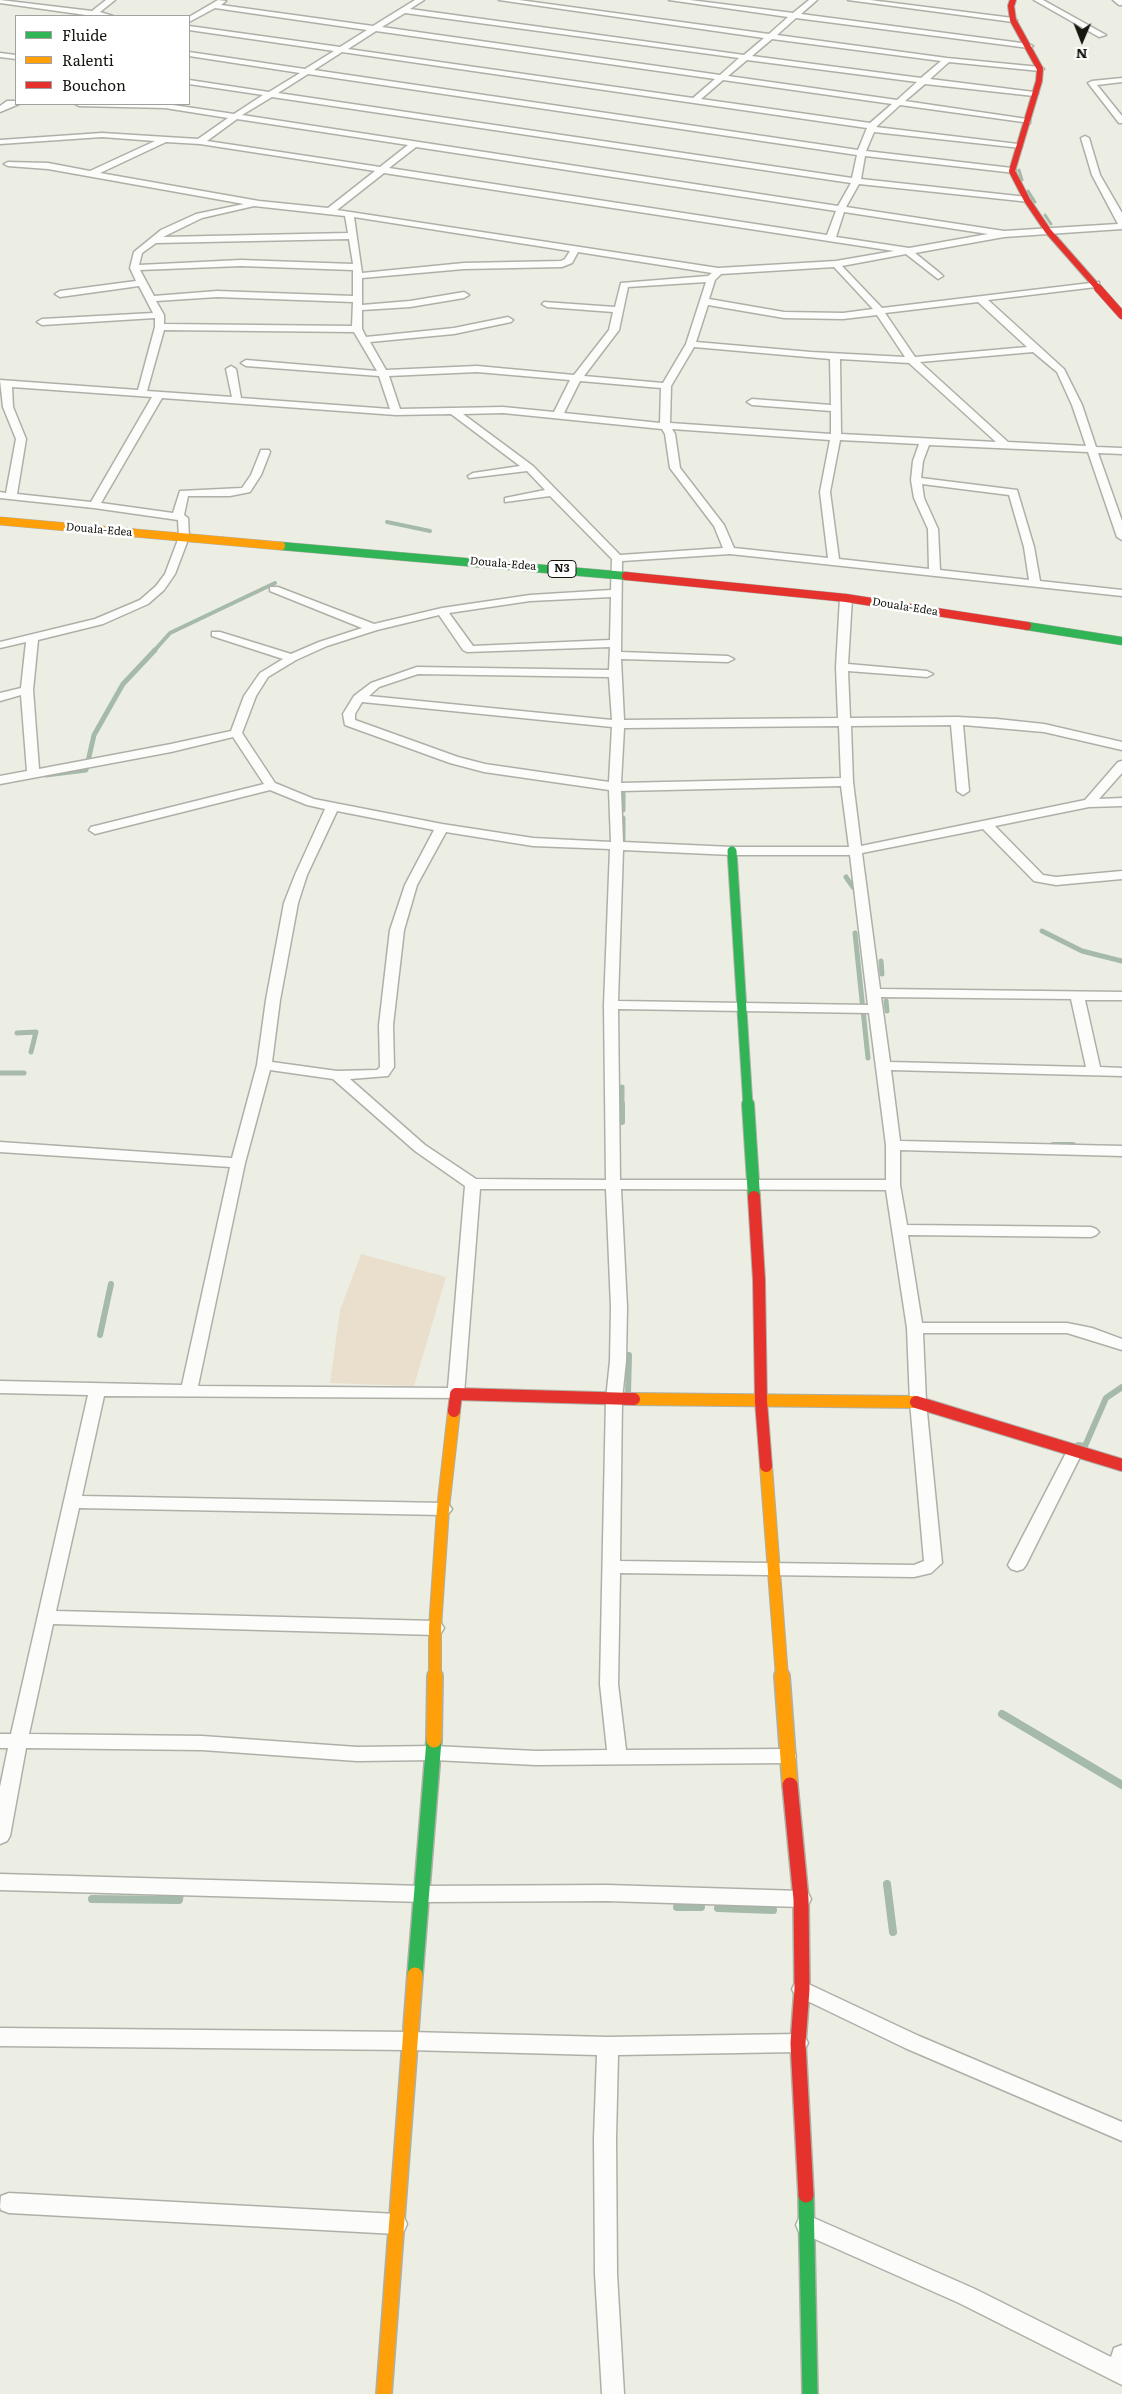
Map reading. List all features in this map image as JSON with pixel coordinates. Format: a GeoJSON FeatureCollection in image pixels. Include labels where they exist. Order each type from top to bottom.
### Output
{"type":"FeatureCollection","features":[{"type":"Feature","properties":{"kind":"main road"},"geometry":{"type":"LineString","coordinates":[[1011,0],[1013,20],[1040,69],[1039,81],[1012,171],[1048,231],[1122,314]]}},
{"type":"Feature","properties":{"kind":"main road","name":"Douala-Edea"},"geometry":{"type":"LineString","coordinates":[[0,522],[619,574],[846,598],[1122,641]]}},
{"type":"Feature","properties":{"kind":"main road"},"geometry":{"type":"LineString","coordinates":[[732,851],[759,1280],[761,1401],[775,1569],[787,1756],[801,1899],[802,1989],[798,2044],[807,2225],[810,2394]]}},
{"type":"Feature","properties":{"kind":"main road"},"geometry":{"type":"LineString","coordinates":[[384,2394],[409,2041],[434,1754],[435,1628],[443,1509],[456,1394],[614,1399],[918,1402],[1122,1465]]}},
{"type":"Feature","properties":{"kind":"street"},"geometry":{"type":"LineString","coordinates":[[0,1],[88,14],[111,0]]}},
{"type":"Feature","properties":{"kind":"street"},"geometry":{"type":"LineString","coordinates":[[190,19],[223,0]]}},
{"type":"Feature","properties":{"kind":"street"},"geometry":{"type":"LineString","coordinates":[[200,142],[236,116],[420,0]]}},
{"type":"Feature","properties":{"kind":"street"},"geometry":{"type":"LineString","coordinates":[[503,0],[947,60],[1040,69]]}},
{"type":"Feature","properties":{"kind":"street"},"geometry":{"type":"LineString","coordinates":[[673,0],[1029,46]]}},
{"type":"Feature","properties":{"kind":"street"},"geometry":{"type":"LineString","coordinates":[[694,100],[813,0]]}},
{"type":"Feature","properties":{"kind":"street"},"geometry":{"type":"LineString","coordinates":[[852,0],[1013,20]]}},
{"type":"Feature","properties":{"kind":"street"},"geometry":{"type":"LineString","coordinates":[[1038,0],[1102,35]]}},
{"type":"Feature","properties":{"kind":"street"},"geometry":{"type":"LineString","coordinates":[[1117,0],[1122,3]]}},
{"type":"Feature","properties":{"kind":"street"},"geometry":{"type":"LineString","coordinates":[[214,6],[1027,121]]}},
{"type":"Feature","properties":{"kind":"street"},"geometry":{"type":"LineString","coordinates":[[405,10],[923,81],[1034,94]]}},
{"type":"Feature","properties":{"kind":"street"},"geometry":{"type":"LineString","coordinates":[[190,28],[694,100],[871,128],[1018,146]]}},
{"type":"Feature","properties":{"kind":"street"},"geometry":{"type":"LineString","coordinates":[[550,54],[580,34]]}},
{"type":"Feature","properties":{"kind":"street"},"geometry":{"type":"LineString","coordinates":[[190,54],[861,153],[1012,171]]}},
{"type":"Feature","properties":{"kind":"street"},"geometry":{"type":"LineString","coordinates":[[0,55],[15,57]]}},
{"type":"Feature","properties":{"kind":"street"},"geometry":{"type":"LineString","coordinates":[[831,238],[841,208],[856,181],[861,153],[871,128],[947,60]]}},
{"type":"Feature","properties":{"kind":"street"},"geometry":{"type":"LineString","coordinates":[[1122,80],[1092,83],[1122,122]]}},
{"type":"Feature","properties":{"kind":"street"},"geometry":{"type":"LineString","coordinates":[[190,82],[856,181],[1028,200]]}},
{"type":"Feature","properties":{"kind":"street"},"geometry":{"type":"LineString","coordinates":[[0,101],[13,103]]}},
{"type":"Feature","properties":{"kind":"street"},"geometry":{"type":"LineString","coordinates":[[0,110],[13,103]]}},
{"type":"Feature","properties":{"kind":"street"},"geometry":{"type":"LineString","coordinates":[[157,105],[1004,234]]}},
{"type":"Feature","properties":{"kind":"street"},"geometry":{"type":"LineString","coordinates":[[1112,109],[1122,108]]}},
{"type":"Feature","properties":{"kind":"street"},"geometry":{"type":"LineString","coordinates":[[0,142],[102,134],[200,142],[906,250],[938,276]]}},
{"type":"Feature","properties":{"kind":"street"},"geometry":{"type":"LineString","coordinates":[[8,164],[48,166],[259,204],[330,211],[575,249],[654,259],[718,271],[836,264],[1004,234],[1122,225],[1117,211],[1096,175],[1085,138]]}},
{"type":"Feature","properties":{"kind":"street"},"geometry":{"type":"LineString","coordinates":[[90,174],[168,139]]}},
{"type":"Feature","properties":{"kind":"street"},"geometry":{"type":"LineString","coordinates":[[330,211],[416,144]]}},
{"type":"Feature","properties":{"kind":"street"},"geometry":{"type":"LineString","coordinates":[[142,393],[160,327],[159,315],[152,299],[134,268],[138,252],[164,232],[199,216],[259,204]]}},
{"type":"Feature","properties":{"kind":"street"},"geometry":{"type":"LineString","coordinates":[[349,214],[358,271],[357,329],[383,373],[396,412]]}},
{"type":"Feature","properties":{"kind":"street"},"geometry":{"type":"LineString","coordinates":[[154,240],[352,236]]}},
{"type":"Feature","properties":{"kind":"street"},"geometry":{"type":"LineString","coordinates":[[134,268],[242,263],[358,271],[562,264],[568,261],[575,249]]}},
{"type":"Feature","properties":{"kind":"street"},"geometry":{"type":"LineString","coordinates":[[836,264],[879,311],[912,360],[1004,444]]}},
{"type":"Feature","properties":{"kind":"street"},"geometry":{"type":"LineString","coordinates":[[718,271],[711,279],[691,344],[666,386],[665,426],[671,438],[675,468],[719,525],[730,551]]}},
{"type":"Feature","properties":{"kind":"street"},"geometry":{"type":"LineString","coordinates":[[557,416],[576,379],[611,336],[624,285],[711,279]]}},
{"type":"Feature","properties":{"kind":"street"},"geometry":{"type":"LineString","coordinates":[[60,294],[142,283]]}},
{"type":"Feature","properties":{"kind":"street"},"geometry":{"type":"LineString","coordinates":[[704,301],[746,310],[794,316],[843,316],[1096,284]]}},
{"type":"Feature","properties":{"kind":"street"},"geometry":{"type":"LineString","coordinates":[[152,299],[217,294],[357,304],[410,304],[464,295]]}},
{"type":"Feature","properties":{"kind":"street"},"geometry":{"type":"LineString","coordinates":[[981,299],[1061,371],[1076,405],[1122,537]]}},
{"type":"Feature","properties":{"kind":"street"},"geometry":{"type":"LineString","coordinates":[[547,304],[618,310]]}},
{"type":"Feature","properties":{"kind":"street"},"geometry":{"type":"LineString","coordinates":[[42,322],[159,315]]}},
{"type":"Feature","properties":{"kind":"street"},"geometry":{"type":"LineString","coordinates":[[364,340],[454,331],[508,320]]}},
{"type":"Feature","properties":{"kind":"street"},"geometry":{"type":"LineString","coordinates":[[160,327],[357,329]]}},
{"type":"Feature","properties":{"kind":"street"},"geometry":{"type":"LineString","coordinates":[[691,344],[835,356],[912,360],[1035,348]]}},
{"type":"Feature","properties":{"kind":"street"},"geometry":{"type":"LineString","coordinates":[[834,562],[825,492],[836,437],[835,356]]}},
{"type":"Feature","properties":{"kind":"street"},"geometry":{"type":"LineString","coordinates":[[246,362],[370,374],[477,369],[666,386]]}},
{"type":"Feature","properties":{"kind":"street"},"geometry":{"type":"LineString","coordinates":[[232,369],[237,400]]}},
{"type":"Feature","properties":{"kind":"street"},"geometry":{"type":"LineString","coordinates":[[0,645],[99,622],[144,602],[160,588],[170,574],[184,537],[184,520],[178,516],[5,495],[20,439],[8,407],[3,383],[396,412],[503,410],[665,426],[925,442],[1004,444],[1122,451]]}},
{"type":"Feature","properties":{"kind":"street"},"geometry":{"type":"LineString","coordinates":[[94,505],[159,394]]}},
{"type":"Feature","properties":{"kind":"street"},"geometry":{"type":"LineString","coordinates":[[752,402],[836,408]]}},
{"type":"Feature","properties":{"kind":"street"},"geometry":{"type":"LineString","coordinates":[[453,411],[529,468],[618,558],[619,574],[615,649],[618,724],[615,787],[617,846],[611,1005],[613,1184],[619,1307],[618,1361],[614,1399],[609,1684],[616,1756]]}},
{"type":"Feature","properties":{"kind":"street"},"geometry":{"type":"LineString","coordinates":[[925,442],[918,461],[916,480],[919,498],[933,528],[935,573]]}},
{"type":"Feature","properties":{"kind":"street"},"geometry":{"type":"LineString","coordinates":[[178,516],[184,493],[230,493],[246,490],[256,475],[265,452]]}},
{"type":"Feature","properties":{"kind":"street"},"geometry":{"type":"LineString","coordinates":[[474,476],[529,468]]}},
{"type":"Feature","properties":{"kind":"street"},"geometry":{"type":"LineString","coordinates":[[916,480],[1013,492],[1029,547],[1034,584]]}},
{"type":"Feature","properties":{"kind":"street"},"geometry":{"type":"LineString","coordinates":[[510,500],[552,492]]}},
{"type":"Feature","properties":{"kind":"street"},"geometry":{"type":"LineString","coordinates":[[618,558],[730,551],[1122,593]]}},
{"type":"Feature","properties":{"kind":"street"},"geometry":{"type":"LineString","coordinates":[[274,589],[372,628]]}},
{"type":"Feature","properties":{"kind":"street"},"geometry":{"type":"LineString","coordinates":[[236,733],[250,696],[264,675],[292,658],[323,644],[372,628],[442,611],[530,598],[618,594]]}},
{"type":"Feature","properties":{"kind":"street"},"geometry":{"type":"LineString","coordinates":[[612,1567],[914,1570],[924,1569],[933,1563],[918,1402],[914,1328],[893,1186],[893,1145],[847,782],[842,667],[846,598]]}},
{"type":"Feature","properties":{"kind":"street"},"geometry":{"type":"LineString","coordinates":[[442,611],[467,648],[471,650],[615,649],[728,660]]}},
{"type":"Feature","properties":{"kind":"street"},"geometry":{"type":"LineString","coordinates":[[216,634],[292,658]]}},
{"type":"Feature","properties":{"kind":"street"},"geometry":{"type":"LineString","coordinates":[[32,638],[27,690],[33,774]]}},
{"type":"Feature","properties":{"kind":"street"},"geometry":{"type":"LineString","coordinates":[[842,667],[927,674]]}},
{"type":"Feature","properties":{"kind":"street"},"geometry":{"type":"LineString","coordinates":[[615,674],[417,670],[375,685],[358,698],[349,714],[350,722],[454,760],[484,768],[615,787],[847,782]]}},
{"type":"Feature","properties":{"kind":"street"},"geometry":{"type":"LineString","coordinates":[[0,697],[27,690]]}},
{"type":"Feature","properties":{"kind":"street"},"geometry":{"type":"LineString","coordinates":[[358,698],[618,724],[957,721],[1044,728],[1122,746]]}},
{"type":"Feature","properties":{"kind":"street"},"geometry":{"type":"LineString","coordinates":[[957,721],[963,791]]}},
{"type":"Feature","properties":{"kind":"street"},"geometry":{"type":"LineString","coordinates":[[0,780],[171,748],[236,733]]}},
{"type":"Feature","properties":{"kind":"street"},"geometry":{"type":"LineString","coordinates":[[236,733],[271,786],[296,798],[332,807],[442,828],[534,842],[732,851],[856,851],[1089,803],[1122,802]]}},
{"type":"Feature","properties":{"kind":"street"},"geometry":{"type":"LineString","coordinates":[[1089,803],[1122,765]]}},
{"type":"Feature","properties":{"kind":"street"},"geometry":{"type":"LineString","coordinates":[[95,830],[271,786]]}},
{"type":"Feature","properties":{"kind":"street"},"geometry":{"type":"LineString","coordinates":[[189,1392],[238,1163],[264,1065],[273,1000],[291,903],[300,875],[332,807]]}},
{"type":"Feature","properties":{"kind":"street"},"geometry":{"type":"LineString","coordinates":[[987,825],[1039,878],[1056,881],[1122,876]]}},
{"type":"Feature","properties":{"kind":"street"},"geometry":{"type":"LineString","coordinates":[[264,1065],[337,1074],[377,1074],[383,1072],[387,1067],[386,1025],[397,930],[411,885],[442,828]]}},
{"type":"Feature","properties":{"kind":"street"},"geometry":{"type":"LineString","coordinates":[[873,992],[1122,996]]}},
{"type":"Feature","properties":{"kind":"street"},"geometry":{"type":"LineString","coordinates":[[1077,995],[1094,1071]]}},
{"type":"Feature","properties":{"kind":"street"},"geometry":{"type":"LineString","coordinates":[[611,1005],[875,1009]]}},
{"type":"Feature","properties":{"kind":"street"},"geometry":{"type":"LineString","coordinates":[[882,1066],[1122,1072]]}},
{"type":"Feature","properties":{"kind":"street"},"geometry":{"type":"LineString","coordinates":[[337,1074],[420,1148],[473,1184],[752,1183],[893,1186]]}},
{"type":"Feature","properties":{"kind":"street"},"geometry":{"type":"LineString","coordinates":[[893,1145],[1122,1151]]}},
{"type":"Feature","properties":{"kind":"street"},"geometry":{"type":"LineString","coordinates":[[0,1147],[98,1152],[238,1163]]}},
{"type":"Feature","properties":{"kind":"street"},"geometry":{"type":"LineString","coordinates":[[0,1387],[189,1392],[456,1394],[473,1184]]}},
{"type":"Feature","properties":{"kind":"street"},"geometry":{"type":"LineString","coordinates":[[900,1230],[1091,1232]]}},
{"type":"Feature","properties":{"kind":"street"},"geometry":{"type":"LineString","coordinates":[[914,1328],[1067,1328],[1086,1332],[1122,1345]]}},
{"type":"Feature","properties":{"kind":"street"},"geometry":{"type":"LineString","coordinates":[[0,1836],[9,1742],[46,1617],[97,1390]]}},
{"type":"Feature","properties":{"kind":"street"},"geometry":{"type":"LineString","coordinates":[[1017,1565],[1075,1451]]}},
{"type":"Feature","properties":{"kind":"street"},"geometry":{"type":"LineString","coordinates":[[72,1502],[443,1509]]}},
{"type":"Feature","properties":{"kind":"street"},"geometry":{"type":"LineString","coordinates":[[46,1617],[435,1628]]}},
{"type":"Feature","properties":{"kind":"street"},"geometry":{"type":"LineString","coordinates":[[9,1742],[202,1743],[357,1754],[434,1754],[536,1758],[787,1756]]}},
{"type":"Feature","properties":{"kind":"street"},"geometry":{"type":"LineString","coordinates":[[0,1882],[423,1894],[607,1893],[801,1899]]}},
{"type":"Feature","properties":{"kind":"street"},"geometry":{"type":"LineString","coordinates":[[802,1989],[912,2042],[1122,2132]]}},
{"type":"Feature","properties":{"kind":"street"},"geometry":{"type":"LineString","coordinates":[[0,2037],[409,2041],[608,2046],[798,2044]]}},
{"type":"Feature","properties":{"kind":"street"},"geometry":{"type":"LineString","coordinates":[[608,2046],[605,2138],[606,2274],[613,2394]]}},
{"type":"Feature","properties":{"kind":"street"},"geometry":{"type":"LineString","coordinates":[[9,2202],[396,2224]]}},
{"type":"Feature","properties":{"kind":"street"},"geometry":{"type":"LineString","coordinates":[[807,2225],[1120,2367]]}},
{"type":"Feature","properties":{"kind":"shaded area"},"geometry":{"type":"Polygon","coordinates":[[[361,1254],[446,1277],[414,1386],[330,1383],[340,1310],[361,1254]]]}},
{"type":"Feature","properties":{"kind":"waterway"},"geometry":{"type":"LineString","coordinates":[[1019,170],[1022,180]]}},
{"type":"Feature","properties":{"kind":"waterway"},"geometry":{"type":"LineString","coordinates":[[1028,191],[1035,202]]}},
{"type":"Feature","properties":{"kind":"waterway"},"geometry":{"type":"LineString","coordinates":[[1045,215],[1051,224]]}},
{"type":"Feature","properties":{"kind":"waterway"},"geometry":{"type":"LineString","coordinates":[[387,522],[430,531]]}},
{"type":"Feature","properties":{"kind":"waterway"},"geometry":{"type":"LineString","coordinates":[[154,651],[170,633],[275,583]]}},
{"type":"Feature","properties":{"kind":"waterway"},"geometry":{"type":"LineString","coordinates":[[46,775],[86,770],[94,735],[123,684],[155,650]]}},
{"type":"Feature","properties":{"kind":"waterway"},"geometry":{"type":"LineString","coordinates":[[623,792],[623,810]]}},
{"type":"Feature","properties":{"kind":"waterway"},"geometry":{"type":"LineString","coordinates":[[623,818],[623,841]]}},
{"type":"Feature","properties":{"kind":"waterway"},"geometry":{"type":"LineString","coordinates":[[846,877],[853,887]]}},
{"type":"Feature","properties":{"kind":"waterway"},"geometry":{"type":"LineString","coordinates":[[1042,931],[1082,951],[1122,961]]}},
{"type":"Feature","properties":{"kind":"waterway"},"geometry":{"type":"LineString","coordinates":[[855,933],[868,1058]]}},
{"type":"Feature","properties":{"kind":"waterway"},"geometry":{"type":"LineString","coordinates":[[881,961],[882,974]]}},
{"type":"Feature","properties":{"kind":"waterway"},"geometry":{"type":"LineString","coordinates":[[886,1001],[887,1011]]}},
{"type":"Feature","properties":{"kind":"waterway"},"geometry":{"type":"LineString","coordinates":[[17,1033],[36,1032],[31,1052]]}},
{"type":"Feature","properties":{"kind":"waterway"},"geometry":{"type":"LineString","coordinates":[[0,1073],[24,1073]]}},
{"type":"Feature","properties":{"kind":"waterway"},"geometry":{"type":"LineString","coordinates":[[622,1087],[622,1122]]}},
{"type":"Feature","properties":{"kind":"waterway"},"geometry":{"type":"LineString","coordinates":[[1053,1145],[1073,1145]]}},
{"type":"Feature","properties":{"kind":"waterway"},"geometry":{"type":"LineString","coordinates":[[100,1335],[111,1284]]}},
{"type":"Feature","properties":{"kind":"waterway"},"geometry":{"type":"LineString","coordinates":[[628,1394],[629,1355]]}},
{"type":"Feature","properties":{"kind":"waterway"},"geometry":{"type":"LineString","coordinates":[[1078,1445],[1085,1446],[1106,1398],[1122,1387]]}},
{"type":"Feature","properties":{"kind":"waterway"},"geometry":{"type":"LineString","coordinates":[[1002,1714],[1122,1785]]}},
{"type":"Feature","properties":{"kind":"waterway"},"geometry":{"type":"LineString","coordinates":[[887,1884],[893,1932]]}},
{"type":"Feature","properties":{"kind":"waterway"},"geometry":{"type":"LineString","coordinates":[[92,1899],[179,1900],[180,1893]]}},
{"type":"Feature","properties":{"kind":"waterway"},"geometry":{"type":"LineString","coordinates":[[677,1907],[701,1907]]}},
{"type":"Feature","properties":{"kind":"waterway"},"geometry":{"type":"LineString","coordinates":[[718,1908],[773,1910]]}},
{"type":"Feature","properties":{"kind":"traffic: fast"},"geometry":{"type":"LineString","coordinates":[[281,546],[626,576]]}},
{"type":"Feature","properties":{"kind":"traffic: fast"},"geometry":{"type":"LineString","coordinates":[[1027,626],[1122,641]]}},
{"type":"Feature","properties":{"kind":"traffic: fast"},"geometry":{"type":"LineString","coordinates":[[732,851],[754,1197]]}},
{"type":"Feature","properties":{"kind":"traffic: fast"},"geometry":{"type":"LineString","coordinates":[[415,1975],[434,1740]]}},
{"type":"Feature","properties":{"kind":"traffic: fast"},"geometry":{"type":"LineString","coordinates":[[806,2195],[810,2394]]}},
{"type":"Feature","properties":{"kind":"traffic: slow"},"geometry":{"type":"LineString","coordinates":[[0,521],[281,546]]}},
{"type":"Feature","properties":{"kind":"traffic: slow"},"geometry":{"type":"LineString","coordinates":[[634,1399],[916,1402]]}},
{"type":"Feature","properties":{"kind":"traffic: slow"},"geometry":{"type":"LineString","coordinates":[[434,1740],[435,1628],[443,1509],[454,1411]]}},
{"type":"Feature","properties":{"kind":"traffic: slow"},"geometry":{"type":"LineString","coordinates":[[766,1466],[790,1785]]}},
{"type":"Feature","properties":{"kind":"traffic: slow"},"geometry":{"type":"LineString","coordinates":[[384,2394],[415,1975]]}},
{"type":"Feature","properties":{"kind":"traffic: jam"},"geometry":{"type":"LineString","coordinates":[[1013,0],[1011,6],[1013,20],[1040,69],[1039,81],[1012,171],[1027,200],[1048,231],[1122,315]]}},
{"type":"Feature","properties":{"kind":"traffic: jam"},"geometry":{"type":"LineString","coordinates":[[626,576],[846,598],[1027,626]]}},
{"type":"Feature","properties":{"kind":"traffic: jam"},"geometry":{"type":"LineString","coordinates":[[754,1197],[759,1280],[761,1401],[766,1466]]}},
{"type":"Feature","properties":{"kind":"traffic: jam"},"geometry":{"type":"LineString","coordinates":[[454,1411],[456,1394],[634,1399]]}},
{"type":"Feature","properties":{"kind":"traffic: jam"},"geometry":{"type":"LineString","coordinates":[[916,1402],[1122,1465]]}},
{"type":"Feature","properties":{"kind":"traffic: jam"},"geometry":{"type":"LineString","coordinates":[[790,1785],[801,1899],[802,1989],[798,2043],[806,2195]]}}]}
